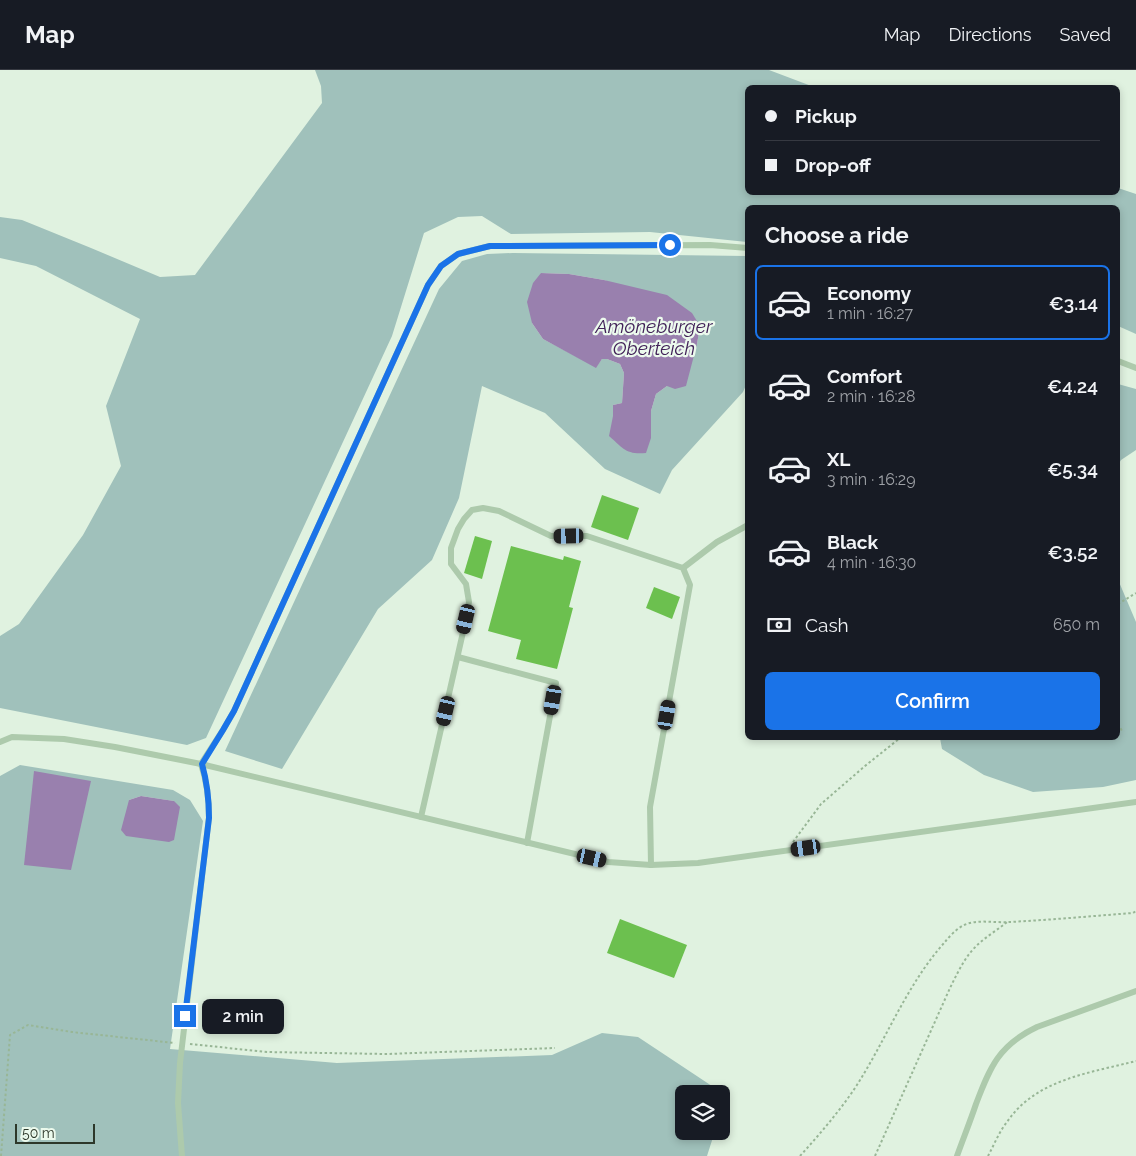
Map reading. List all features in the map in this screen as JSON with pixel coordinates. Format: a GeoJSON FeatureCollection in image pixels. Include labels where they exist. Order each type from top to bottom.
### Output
{"type":"FeatureCollection","features":[{"type":"Feature","properties":{"kind":"lane"},"geometry":{"type":"LineString","coordinates":[[182,1156],[178,1103],[180,1063],[209,818],[209,798],[202,764],[234,711],[428,285],[441,266],[458,254],[490,246],[710,245],[745,248]]}},
{"type":"Feature","properties":{"kind":"lane"},"geometry":{"type":"LineString","coordinates":[[1120,362],[1136,368]]}},
{"type":"Feature","properties":{"kind":"lane"},"geometry":{"type":"LineString","coordinates":[[421,818],[469,602],[466,584],[451,564],[451,548],[458,529],[472,510],[483,508],[499,511],[551,536],[587,536],[683,568],[690,585],[650,807],[650,865]]}},
{"type":"Feature","properties":{"kind":"lane"},"geometry":{"type":"LineString","coordinates":[[683,568],[717,542],[745,527]]}},
{"type":"Feature","properties":{"kind":"lane"},"geometry":{"type":"LineString","coordinates":[[458,657],[556,683],[527,842]]}},
{"type":"Feature","properties":{"kind":"lane"},"geometry":{"type":"LineString","coordinates":[[0,742],[12,737],[64,739],[115,747],[202,764],[608,862],[650,865],[698,863],[1136,802]]}},
{"type":"Feature","properties":{"kind":"lane"},"geometry":{"type":"LineString","coordinates":[[957,1156],[988,1074],[1002,1053],[1011,1044],[1023,1034],[1037,1027],[1136,990]]}},
{"type":"Feature","properties":{"kind":"path"},"geometry":{"type":"LineString","coordinates":[[1120,603],[1136,593]]}},
{"type":"Feature","properties":{"kind":"path"},"geometry":{"type":"LineString","coordinates":[[1120,728],[1122,731]]}},
{"type":"Feature","properties":{"kind":"path"},"geometry":{"type":"LineString","coordinates":[[787,850],[821,804],[898,740]]}},
{"type":"Feature","properties":{"kind":"path"},"geometry":{"type":"LineString","coordinates":[[800,1156],[827,1126],[853,1091],[931,958],[963,926],[979,921],[1007,922],[1136,911]]}},
{"type":"Feature","properties":{"kind":"path"},"geometry":{"type":"LineString","coordinates":[[875,1156],[959,969],[970,952],[1007,922]]}},
{"type":"Feature","properties":{"kind":"path"},"geometry":{"type":"LineString","coordinates":[[1,1156],[10,1035],[28,1025],[72,1032],[267,1052],[387,1054],[555,1048]]}},
{"type":"Feature","properties":{"kind":"path"},"geometry":{"type":"LineString","coordinates":[[988,1156],[1006,1122],[1023,1104],[1040,1091],[1061,1080],[1136,1060]]}},
{"type":"Feature","properties":{"kind":"shaded area"},"geometry":{"type":"Polygon","coordinates":[[[315,70],[769,70],[809,85],[745,85],[745,195],[1120,195],[1120,189],[1136,194],[1136,334],[1120,327],[1120,205],[745,205],[745,242],[650,232],[511,234],[482,216],[458,217],[424,233],[392,336],[206,738],[187,745],[0,708],[0,636],[19,624],[83,535],[121,466],[106,406],[140,319],[36,266],[0,258],[0,217],[22,220],[160,277],[195,275],[322,103],[321,86],[315,70]]]}},
{"type":"Feature","properties":{"kind":"shaded area"},"geometry":{"type":"Polygon","coordinates":[[[513,253],[745,256],[745,388],[743,392],[672,470],[660,494],[605,469],[545,413],[482,386],[459,498],[432,560],[378,609],[282,769],[225,751],[439,289],[462,261],[487,254],[513,253]],[[541,273],[532,323],[543,339],[596,367],[602,359],[620,364],[624,373],[622,403],[613,405],[613,416],[651,438],[651,411],[656,394],[667,386],[697,344],[700,326],[691,313],[604,280],[569,274],[541,273]]]}},
{"type":"Feature","properties":{"kind":"shaded area"},"geometry":{"type":"Polygon","coordinates":[[[1120,385],[1136,389],[1136,450],[1120,462],[1120,385]]]}},
{"type":"Feature","properties":{"kind":"shaded area"},"geometry":{"type":"Polygon","coordinates":[[[1120,584],[1136,622],[1136,780],[1103,787],[1033,792],[984,775],[942,749],[940,740],[1120,740],[1120,584]]]}},
{"type":"Feature","properties":{"kind":"shaded area"},"geometry":{"type":"Polygon","coordinates":[[[20,765],[173,790],[190,800],[203,821],[170,1049],[337,1063],[552,1055],[602,1033],[638,1037],[710,1085],[675,1085],[675,1140],[712,1140],[707,1156],[0,1156],[0,776],[20,765]],[[141,796],[129,800],[174,801],[141,796]]]}},
{"type":"Feature","properties":{"kind":"water","name":"Amöneburger Oberteich"},"geometry":{"type":"Polygon","coordinates":[[[541,273],[569,274],[604,280],[667,295],[692,313],[700,326],[686,386],[675,389],[667,386],[656,394],[651,411],[651,438],[646,453],[629,452],[609,436],[613,405],[622,403],[624,373],[620,364],[602,359],[596,368],[543,339],[532,323],[527,302],[533,283],[541,273]]]}},
{"type":"Feature","properties":{"kind":"water"},"geometry":{"type":"Polygon","coordinates":[[[34,771],[91,781],[71,870],[24,865],[34,771]]]}},
{"type":"Feature","properties":{"kind":"water"},"geometry":{"type":"Polygon","coordinates":[[[141,796],[174,801],[180,807],[174,840],[169,842],[126,836],[121,830],[129,800],[141,796]]]}},
{"type":"Feature","properties":{"kind":"building"},"geometry":{"type":"Polygon","coordinates":[[[602,495],[639,508],[628,540],[591,527],[602,495]]]}},
{"type":"Feature","properties":{"kind":"building"},"geometry":{"type":"Polygon","coordinates":[[[475,536],[492,541],[482,579],[464,573],[475,536]]]}},
{"type":"Feature","properties":{"kind":"building"},"geometry":{"type":"Polygon","coordinates":[[[511,546],[563,560],[564,556],[581,561],[569,607],[573,608],[557,669],[516,659],[521,640],[488,631],[511,546]]]}},
{"type":"Feature","properties":{"kind":"building"},"geometry":{"type":"Polygon","coordinates":[[[654,587],[680,597],[672,619],[646,608],[654,587]]]}},
{"type":"Feature","properties":{"kind":"building"},"geometry":{"type":"Polygon","coordinates":[[[620,919],[687,945],[674,978],[607,953],[620,919]]]}},
{"type":"Feature","properties":{"kind":"route"},"geometry":{"type":"LineString","coordinates":[[185,1016],[209,818],[209,798],[202,764],[234,711],[428,285],[441,266],[458,254],[490,246],[670,245]]}}]}
